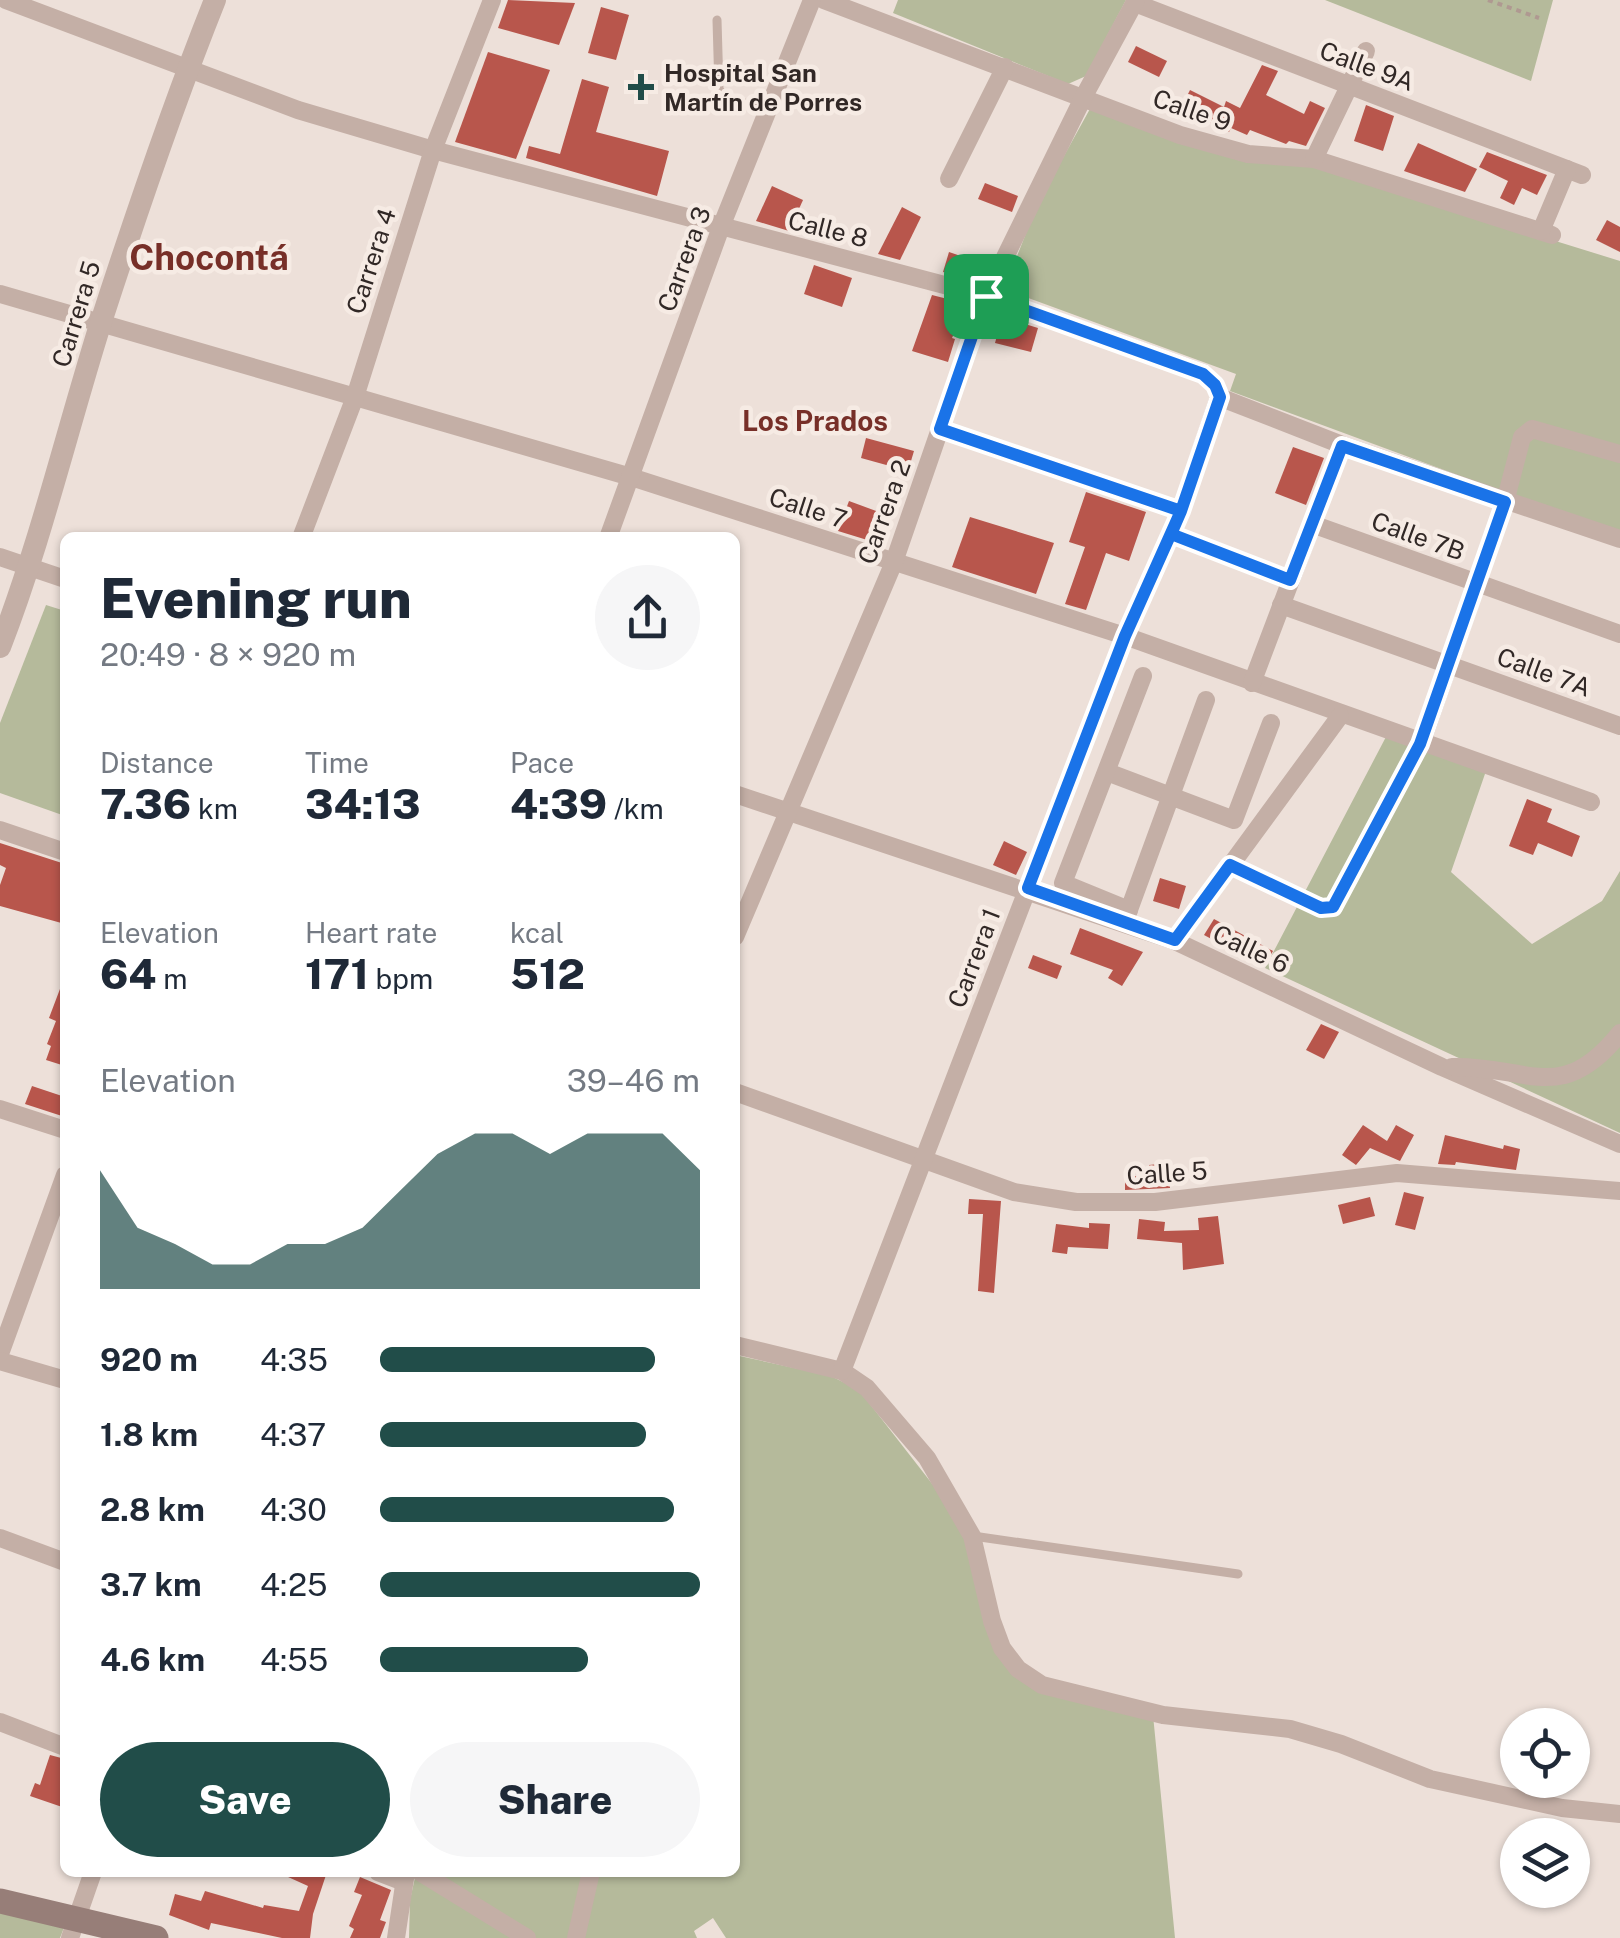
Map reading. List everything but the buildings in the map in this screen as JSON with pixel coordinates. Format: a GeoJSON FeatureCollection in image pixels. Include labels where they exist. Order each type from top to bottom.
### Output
{"type":"FeatureCollection","features":[{"type":"Feature","properties":{"kind":"main road"},"geometry":{"type":"LineString","coordinates":[[0,1900],[74,1929],[156,1938]]}},
{"type":"Feature","properties":{"kind":"street","name":"Calle 8"},"geometry":{"type":"LineString","coordinates":[[6,0],[298,110],[433,150],[986,296],[1203,374],[1215,385],[1220,397],[1342,446],[1620,539]]}},
{"type":"Feature","properties":{"kind":"street","name":"Carrera 5"},"geometry":{"type":"LineString","coordinates":[[0,648],[30,568],[101,323],[187,70],[215,0]]}},
{"type":"Feature","properties":{"kind":"street","name":"Carrera 4"},"geometry":{"type":"LineString","coordinates":[[302,532],[354,397],[433,150],[492,0]]}},
{"type":"Feature","properties":{"kind":"street","name":"Carrera 3"},"geometry":{"type":"LineString","coordinates":[[610,532],[721,227],[812,0]]}},
{"type":"Feature","properties":{"kind":"street","name":"Calle 9"},"geometry":{"type":"LineString","coordinates":[[824,0],[1180,135],[1248,154],[1314,160],[1547,233]]}},
{"type":"Feature","properties":{"kind":"street","name":"Calle 9A"},"geometry":{"type":"LineString","coordinates":[[1136,1],[1574,172],[1547,233]]}},
{"type":"Feature","properties":{"kind":"street","name":"Carrera 2"},"geometry":{"type":"LineString","coordinates":[[740,925],[894,562],[986,296],[1084,96],[1136,1]]}},
{"type":"Feature","properties":{"kind":"street"},"geometry":{"type":"LineString","coordinates":[[1314,160],[1366,51]]}},
{"type":"Feature","properties":{"kind":"street"},"geometry":{"type":"LineString","coordinates":[[949,179],[1005,67]]}},
{"type":"Feature","properties":{"kind":"street","name":"Calle 7"},"geometry":{"type":"LineString","coordinates":[[0,294],[631,478],[1125,636],[1340,716],[1591,802]]}},
{"type":"Feature","properties":{"kind":"street","name":"Carrera 1"},"geometry":{"type":"LineString","coordinates":[[842,1371],[1125,636],[1181,511],[1220,397]]}},
{"type":"Feature","properties":{"kind":"street"},"geometry":{"type":"LineString","coordinates":[[940,429],[1181,511]]}},
{"type":"Feature","properties":{"kind":"street"},"geometry":{"type":"LineString","coordinates":[[1230,865],[1321,908],[1333,907],[1420,744],[1505,502],[1522,437],[1532,429],[1620,454]]}},
{"type":"Feature","properties":{"kind":"street"},"geometry":{"type":"LineString","coordinates":[[1252,683],[1342,446]]}},
{"type":"Feature","properties":{"kind":"street","name":"Calle 7B"},"geometry":{"type":"LineString","coordinates":[[1312,524],[1620,634]]}},
{"type":"Feature","properties":{"kind":"street"},"geometry":{"type":"LineString","coordinates":[[1171,534],[1290,580]]}},
{"type":"Feature","properties":{"kind":"street"},"geometry":{"type":"LineString","coordinates":[[0,557],[60,577]]}},
{"type":"Feature","properties":{"kind":"street","name":"Calle 7A"},"geometry":{"type":"LineString","coordinates":[[1282,605],[1620,726]]}},
{"type":"Feature","properties":{"kind":"street"},"geometry":{"type":"LineString","coordinates":[[1143,676],[1063,883],[1127,916],[1206,700]]}},
{"type":"Feature","properties":{"kind":"street"},"geometry":{"type":"LineString","coordinates":[[1175,940],[1340,716]]}},
{"type":"Feature","properties":{"kind":"street"},"geometry":{"type":"LineString","coordinates":[[1107,772],[1234,820],[1271,723]]}},
{"type":"Feature","properties":{"kind":"street","name":"Calle 6"},"geometry":{"type":"LineString","coordinates":[[740,796],[1127,916],[1442,1067],[1620,1144]]}},
{"type":"Feature","properties":{"kind":"street"},"geometry":{"type":"LineString","coordinates":[[0,830],[60,850]]}},
{"type":"Feature","properties":{"kind":"street"},"geometry":{"type":"LineString","coordinates":[[1442,1067],[1556,1077],[1582,1070],[1620,1033]]}},
{"type":"Feature","properties":{"kind":"street","name":"Calle 5"},"geometry":{"type":"LineString","coordinates":[[740,1094],[1014,1192],[1076,1202],[1154,1202],[1397,1173],[1620,1190]]}},
{"type":"Feature","properties":{"kind":"street"},"geometry":{"type":"LineString","coordinates":[[0,1109],[60,1128]]}},
{"type":"Feature","properties":{"kind":"street"},"geometry":{"type":"LineString","coordinates":[[0,1354],[60,1189]]}},
{"type":"Feature","properties":{"kind":"street"},"geometry":{"type":"LineString","coordinates":[[740,1346],[842,1371],[867,1388],[927,1458],[972,1536],[1002,1648],[1018,1669],[1042,1685],[1164,1715],[1302,1732],[1430,1779],[1546,1804],[1620,1814]]}},
{"type":"Feature","properties":{"kind":"street"},"geometry":{"type":"LineString","coordinates":[[0,1362],[60,1379]]}},
{"type":"Feature","properties":{"kind":"street"},"geometry":{"type":"LineString","coordinates":[[0,1538],[60,1560]]}},
{"type":"Feature","properties":{"kind":"street"},"geometry":{"type":"LineString","coordinates":[[0,1722],[60,1745]]}},
{"type":"Feature","properties":{"kind":"street"},"geometry":{"type":"LineString","coordinates":[[74,1929],[92,1877]]}},
{"type":"Feature","properties":{"kind":"street"},"geometry":{"type":"LineString","coordinates":[[396,1938],[410,1877]]}},
{"type":"Feature","properties":{"kind":"street"},"geometry":{"type":"LineString","coordinates":[[412,1877],[527,1938]]}},
{"type":"Feature","properties":{"kind":"street"},"geometry":{"type":"LineString","coordinates":[[576,1938],[590,1877]]}},
{"type":"Feature","properties":{"kind":"lane"},"geometry":{"type":"LineString","coordinates":[[717,20],[719,89],[724,96],[768,111]]}},
{"type":"Feature","properties":{"kind":"lane"},"geometry":{"type":"LineString","coordinates":[[972,1536],[1238,1574]]}},
{"type":"Feature","properties":{"kind":"path"},"geometry":{"type":"LineString","coordinates":[[1488,0],[1539,18]]}},
{"type":"Feature","properties":{"kind":"green space"},"geometry":{"type":"Polygon","coordinates":[[[898,0],[1126,0],[1086,76],[1068,84],[893,13],[898,0]]]}},
{"type":"Feature","properties":{"kind":"green space"},"geometry":{"type":"Polygon","coordinates":[[[1325,0],[1553,0],[1531,81],[1325,0]]]}},
{"type":"Feature","properties":{"kind":"green space"},"geometry":{"type":"Polygon","coordinates":[[[1091,107],[1311,165],[1620,261],[1620,535],[1230,391],[1236,374],[1004,289],[1038,203],[1091,107]]]}},
{"type":"Feature","properties":{"kind":"green space"},"geometry":{"type":"Polygon","coordinates":[[[46,605],[60,609],[60,814],[0,793],[0,723],[46,605]]]}},
{"type":"Feature","properties":{"kind":"green space"},"geometry":{"type":"Polygon","coordinates":[[[1388,733],[1486,771],[1451,872],[1532,944],[1602,901],[1620,871],[1620,1133],[1265,968],[1388,733]]]}},
{"type":"Feature","properties":{"kind":"green space"},"geometry":{"type":"Polygon","coordinates":[[[740,1356],[831,1376],[859,1390],[958,1517],[1002,1651],[1028,1680],[1153,1715],[1175,1938],[726,1938],[713,1918],[694,1931],[697,1938],[409,1938],[415,1877],[740,1877],[740,1356]]]}},
{"type":"Feature","properties":{"kind":"green space"},"geometry":{"type":"Polygon","coordinates":[[[0,1910],[65,1925],[60,1938],[0,1938],[0,1910]]]}},
{"type":"Feature","properties":{"kind":"place","name":"Hospital San Martín de Porres"},"geometry":{"type":"Point","coordinates":[641,87]}},
{"type":"Feature","properties":{"kind":"district","name":"Chocontá"},"geometry":{"type":"Point","coordinates":[209,258]}},
{"type":"Feature","properties":{"kind":"district","name":"Los Prados"},"geometry":{"type":"Point","coordinates":[815,421]}},
{"type":"Feature","properties":{"kind":"route"},"geometry":{"type":"LineString","coordinates":[[986,296],[940,429],[1181,511],[1171,534],[1290,580],[1342,446],[1505,502],[1420,744],[1333,907],[1321,908],[1230,865],[1175,940],[1028,888],[1125,636],[1181,511],[1220,397],[1215,385],[1203,374],[986,296]]}}]}
